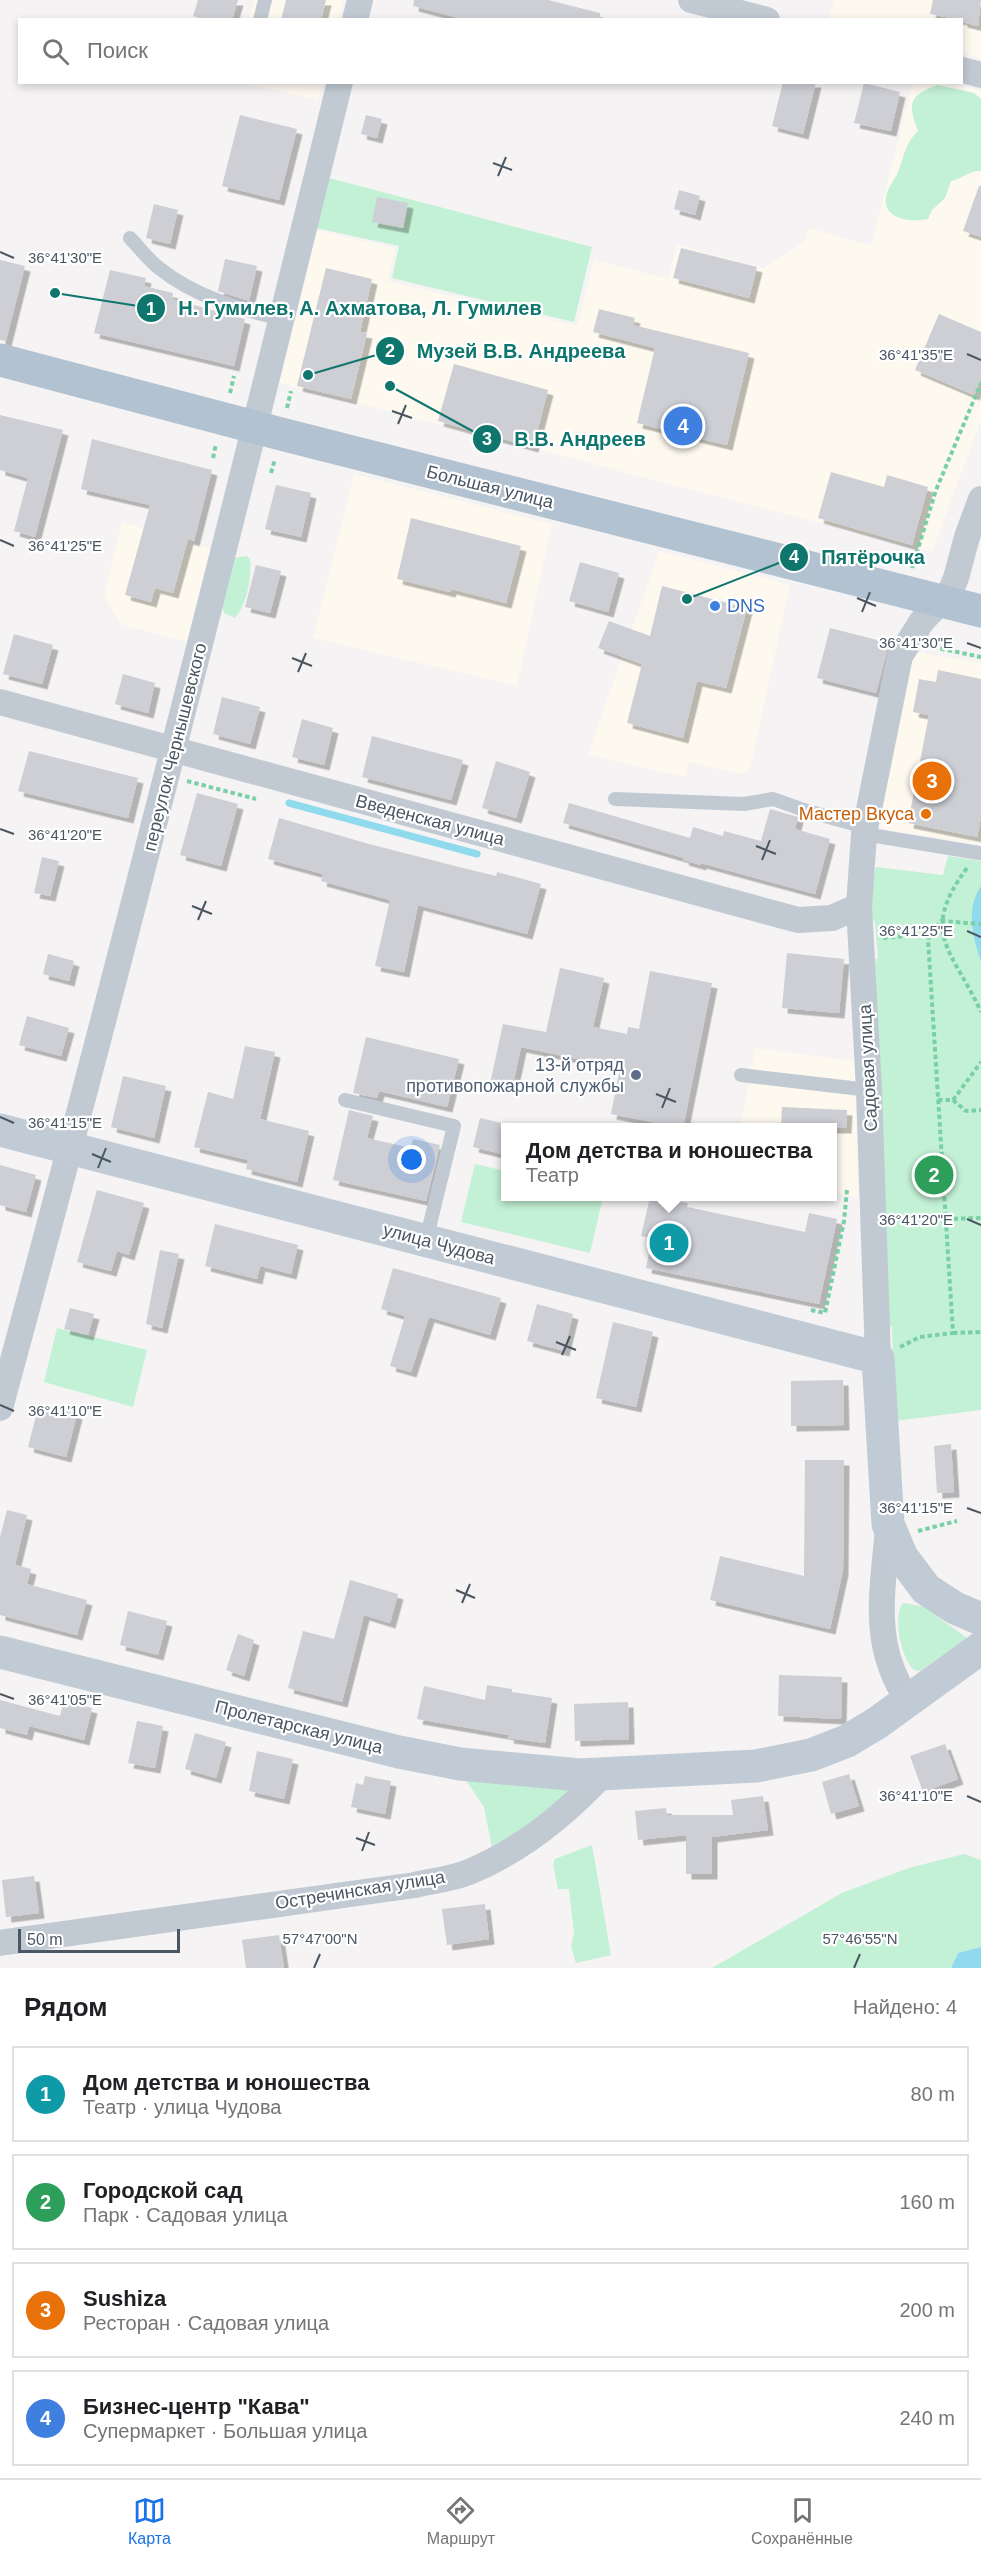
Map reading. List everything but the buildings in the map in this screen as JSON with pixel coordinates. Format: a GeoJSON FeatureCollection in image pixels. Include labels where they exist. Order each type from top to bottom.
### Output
{"type":"FeatureCollection","features":[{"type":"Feature","properties":{"kind":"main road","name":"Большая улица"},"geometry":{"type":"LineString","coordinates":[[0,360],[254,427],[981,611]]}},
{"type":"Feature","properties":{"kind":"street"},"geometry":{"type":"LineString","coordinates":[[356,18],[360,0]]}},
{"type":"Feature","properties":{"kind":"street"},"geometry":{"type":"LineString","coordinates":[[691,0],[759,18]]}},
{"type":"Feature","properties":{"kind":"street"},"geometry":{"type":"LineString","coordinates":[[963,70],[981,75]]}},
{"type":"Feature","properties":{"kind":"street","name":"переулок Чернышевского"},"geometry":{"type":"LineString","coordinates":[[0,1408],[71,1148],[168,776],[340,84]]}},
{"type":"Feature","properties":{"kind":"street","name":"Садовая улица"},"geometry":{"type":"LineString","coordinates":[[981,499],[950,592],[922,621],[900,656],[865,831],[859,906],[869,1090],[878,1358],[888,1524],[902,1557],[926,1589],[947,1604],[981,1619]]}},
{"type":"Feature","properties":{"kind":"street","name":"Введенская улица"},"geometry":{"type":"LineString","coordinates":[[0,702],[798,920],[832,918],[859,906]]}},
{"type":"Feature","properties":{"kind":"street","name":"улица Чудова"},"geometry":{"type":"LineString","coordinates":[[0,1130],[878,1358]]}},
{"type":"Feature","properties":{"kind":"street"},"geometry":{"type":"LineString","coordinates":[[888,1524],[882,1639],[895,1681],[908,1700]]}},
{"type":"Feature","properties":{"kind":"street"},"geometry":{"type":"LineString","coordinates":[[603,1774],[756,1766],[811,1755],[848,1741],[981,1648]]}},
{"type":"Feature","properties":{"kind":"street","name":"Пролетарская улица"},"geometry":{"type":"LineString","coordinates":[[0,1652],[399,1752],[506,1770],[603,1774]]}},
{"type":"Feature","properties":{"kind":"street","name":"Остречинская улица"},"geometry":{"type":"LineString","coordinates":[[0,1943],[415,1885],[468,1872],[516,1846],[572,1807],[603,1774]]}},
{"type":"Feature","properties":{"kind":"lane"},"geometry":{"type":"LineString","coordinates":[[260,18],[265,0]]}},
{"type":"Feature","properties":{"kind":"lane"},"geometry":{"type":"LineString","coordinates":[[130,238],[157,267],[198,292],[231,306],[282,319]]}},
{"type":"Feature","properties":{"kind":"lane"},"geometry":{"type":"LineString","coordinates":[[615,799],[744,804],[773,799],[865,831],[979,854]]}},
{"type":"Feature","properties":{"kind":"lane"},"geometry":{"type":"LineString","coordinates":[[741,1076],[869,1090]]}},
{"type":"Feature","properties":{"kind":"lane"},"geometry":{"type":"LineString","coordinates":[[345,1100],[454,1125],[426,1240]]}},
{"type":"Feature","properties":{"kind":"path"},"geometry":{"type":"LineString","coordinates":[[905,592],[936,490],[981,383]]}},
{"type":"Feature","properties":{"kind":"path"},"geometry":{"type":"LineString","coordinates":[[908,642],[981,657]]}},
{"type":"Feature","properties":{"kind":"path"},"geometry":{"type":"LineString","coordinates":[[168,776],[256,799]]}},
{"type":"Feature","properties":{"kind":"path"},"geometry":{"type":"LineString","coordinates":[[953,1333],[928,939],[941,921],[952,890],[979,854]]}},
{"type":"Feature","properties":{"kind":"path"},"geometry":{"type":"LineString","coordinates":[[941,921],[981,924]]}},
{"type":"Feature","properties":{"kind":"path"},"geometry":{"type":"LineString","coordinates":[[941,921],[945,946],[970,986],[981,1012]]}},
{"type":"Feature","properties":{"kind":"path"},"geometry":{"type":"LineString","coordinates":[[953,1100],[981,1062]]}},
{"type":"Feature","properties":{"kind":"path"},"geometry":{"type":"LineString","coordinates":[[938,1100],[953,1100],[966,1111],[981,1110]]}},
{"type":"Feature","properties":{"kind":"path"},"geometry":{"type":"LineString","coordinates":[[802,1308],[825,1313],[844,1221],[849,1181]]}},
{"type":"Feature","properties":{"kind":"path"},"geometry":{"type":"LineString","coordinates":[[946,1219],[981,1218]]}},
{"type":"Feature","properties":{"kind":"path"},"geometry":{"type":"LineString","coordinates":[[878,1358],[921,1337],[981,1332]]}},
{"type":"Feature","properties":{"kind":"path"},"geometry":{"type":"LineString","coordinates":[[888,1524],[907,1531],[916,1531],[957,1521]]}},
{"type":"Feature","properties":{"kind":"shaded area"},"geometry":{"type":"Polygon","coordinates":[[[254,0],[344,0],[339,18],[250,18],[254,0]]]}},
{"type":"Feature","properties":{"kind":"shaded area"},"geometry":{"type":"Polygon","coordinates":[[[834,0],[981,0],[981,58],[963,53],[963,18],[828,18],[834,0]]]}},
{"type":"Feature","properties":{"kind":"shaded area"},"geometry":{"type":"Polygon","coordinates":[[[248,84],[323,84],[318,100],[248,84]]]}},
{"type":"Feature","properties":{"kind":"shaded area"},"geometry":{"type":"Polygon","coordinates":[[[913,84],[951,84],[981,91],[981,420],[932,552],[276,382],[315,230],[395,248],[388,281],[577,326],[594,260],[668,279],[677,245],[764,268],[804,242],[809,228],[871,246],[913,84]]]}},
{"type":"Feature","properties":{"kind":"shaded area"},"geometry":{"type":"Polygon","coordinates":[[[354,474],[552,524],[517,686],[313,638],[354,474]]]}},
{"type":"Feature","properties":{"kind":"shaded area"},"geometry":{"type":"Polygon","coordinates":[[[122,522],[211,548],[188,642],[120,624],[104,595],[122,522]]]}},
{"type":"Feature","properties":{"kind":"shaded area"},"geometry":{"type":"Polygon","coordinates":[[[659,551],[790,585],[750,769],[740,774],[689,762],[685,777],[588,755],[659,551]]]}},
{"type":"Feature","properties":{"kind":"shaded area"},"geometry":{"type":"Polygon","coordinates":[[[910,651],[981,663],[981,845],[874,827],[910,651]]]}},
{"type":"Feature","properties":{"kind":"shaded area"},"geometry":{"type":"Polygon","coordinates":[[[755,1048],[855,1061],[858,1198],[837,1194],[837,1123],[741,1123],[755,1048]]]}},
{"type":"Feature","properties":{"kind":"green space"},"geometry":{"type":"Polygon","coordinates":[[[938,85],[974,93],[981,99],[981,171],[951,181],[945,198],[932,210],[928,219],[905,219],[892,214],[888,209],[887,193],[898,172],[907,146],[918,131],[913,114],[913,102],[921,93],[938,85]]]}},
{"type":"Feature","properties":{"kind":"green space"},"geometry":{"type":"Polygon","coordinates":[[[329,178],[592,247],[574,322],[392,278],[399,246],[316,228],[329,178]]]}},
{"type":"Feature","properties":{"kind":"green space"},"geometry":{"type":"Polygon","coordinates":[[[247,556],[250,559],[248,590],[235,618],[224,613],[222,606],[233,558],[247,556]]]}},
{"type":"Feature","properties":{"kind":"green space"},"geometry":{"type":"Polygon","coordinates":[[[948,856],[981,861],[981,1410],[895,1421],[892,1327],[888,1325],[875,967],[878,958],[875,923],[870,911],[871,883],[876,867],[943,875],[948,856]]]}},
{"type":"Feature","properties":{"kind":"green space"},"geometry":{"type":"Polygon","coordinates":[[[475,1164],[501,1170],[501,1201],[602,1201],[590,1253],[461,1222],[475,1164]]]}},
{"type":"Feature","properties":{"kind":"green space"},"geometry":{"type":"Polygon","coordinates":[[[57,1328],[147,1350],[133,1407],[44,1382],[57,1328]]]}},
{"type":"Feature","properties":{"kind":"green space"},"geometry":{"type":"Polygon","coordinates":[[[902,1604],[924,1607],[967,1638],[920,1671],[914,1670],[905,1657],[898,1629],[899,1611],[902,1604]]]}},
{"type":"Feature","properties":{"kind":"green space"},"geometry":{"type":"Polygon","coordinates":[[[465,1779],[571,1788],[555,1811],[493,1853],[484,1807],[465,1779]]]}},
{"type":"Feature","properties":{"kind":"green space"},"geometry":{"type":"Polygon","coordinates":[[[592,1845],[611,1955],[576,1963],[571,1946],[574,1934],[569,1889],[558,1889],[553,1864],[555,1859],[592,1845]]]}},
{"type":"Feature","properties":{"kind":"green space"},"geometry":{"type":"Polygon","coordinates":[[[964,1854],[981,1860],[981,1947],[958,1953],[951,1968],[712,1968],[842,1893],[909,1868],[964,1854]]]}},
{"type":"Feature","properties":{"kind":"water"},"geometry":{"type":"Polygon","coordinates":[[[981,886],[981,962],[973,933],[972,914],[973,904],[981,886]]]}},
{"type":"Feature","properties":{"kind":"water"},"geometry":{"type":"Polygon","coordinates":[[[981,1947],[981,1968],[951,1968],[958,1953],[981,1947]]]}},
{"type":"Feature","properties":{"kind":"waterway"},"geometry":{"type":"LineString","coordinates":[[289,803],[477,854]]}},
{"type":"Feature","properties":{"kind":"place","name":"Н. Гумилев, А. Ахматова, Л. Гумилев"},"geometry":{"type":"Point","coordinates":[55,293]}},
{"type":"Feature","properties":{"kind":"place","name":"Музей В.В. Андреева"},"geometry":{"type":"Point","coordinates":[308,375]}},
{"type":"Feature","properties":{"kind":"place","name":"В.В. Андреев"},"geometry":{"type":"Point","coordinates":[390,386]}},
{"type":"Feature","properties":{"kind":"place","name":"Бизнес-центр \"Кава\""},"geometry":{"type":"Point","coordinates":[683,426]}},
{"type":"Feature","properties":{"kind":"place","name":"Пятёрочка"},"geometry":{"type":"Point","coordinates":[687,599]}},
{"type":"Feature","properties":{"kind":"place","name":"DNS"},"geometry":{"type":"Point","coordinates":[715,606]}},
{"type":"Feature","properties":{"kind":"place","name":"Sushiza"},"geometry":{"type":"Point","coordinates":[932,781]}},
{"type":"Feature","properties":{"kind":"place","name":"Мастер Вкуса"},"geometry":{"type":"Point","coordinates":[926,814]}},
{"type":"Feature","properties":{"kind":"place","name":"13-й отряд противопожарной службы"},"geometry":{"type":"Point","coordinates":[636,1075]}},
{"type":"Feature","properties":{"kind":"place","name":"Городской сад"},"geometry":{"type":"Point","coordinates":[934,1175]}},
{"type":"Feature","properties":{"kind":"place","name":"Дом детства и юношества"},"geometry":{"type":"Point","coordinates":[669,1243]}}]}
